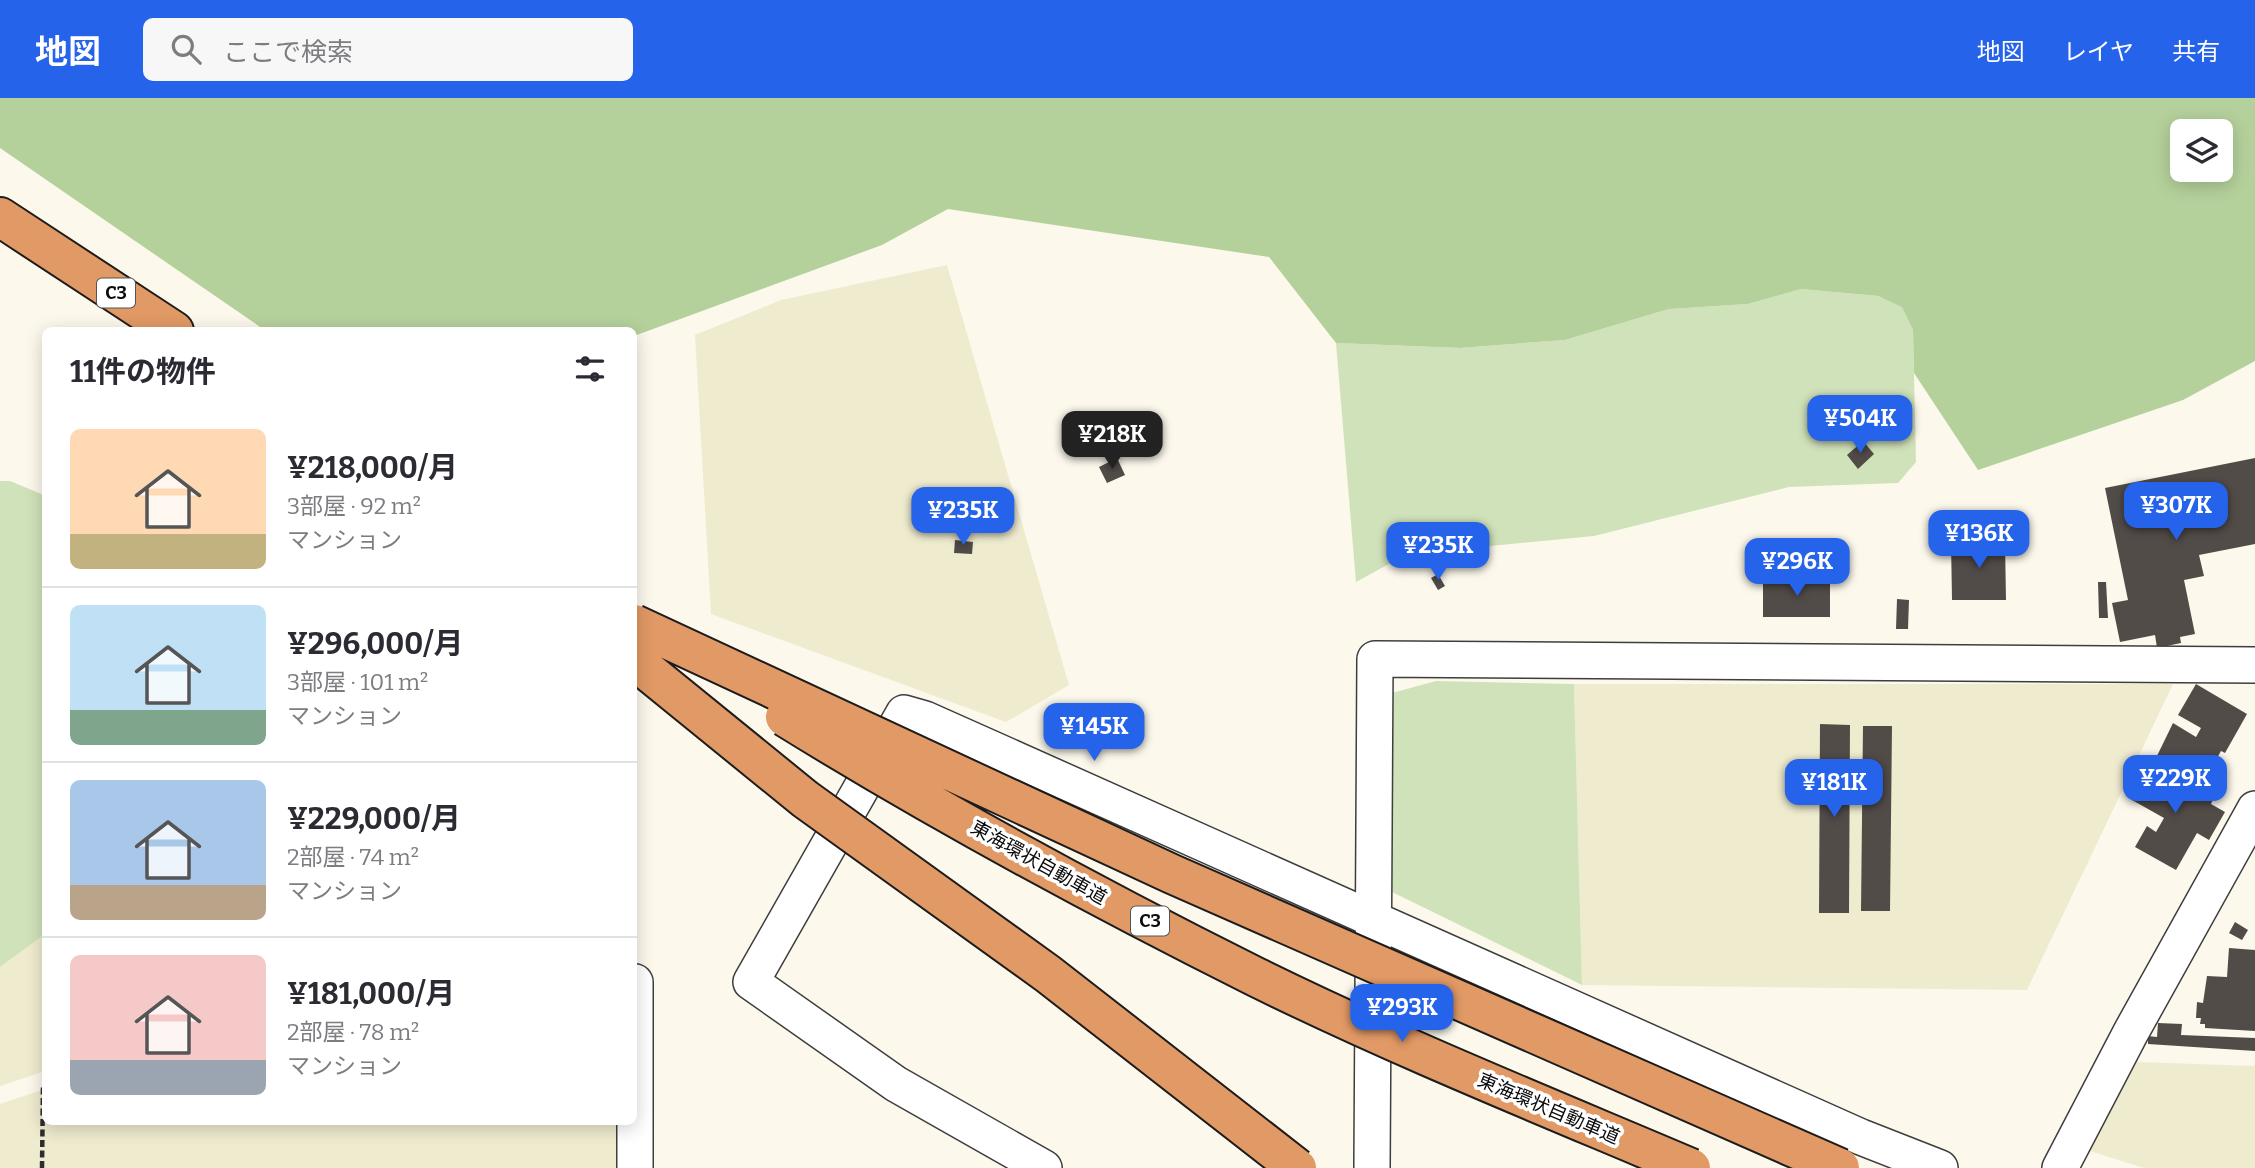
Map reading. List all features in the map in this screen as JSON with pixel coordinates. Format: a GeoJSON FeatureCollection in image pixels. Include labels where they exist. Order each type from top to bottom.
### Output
{"type":"FeatureCollection","features":[{"type":"Feature","properties":{"kind":"highway","name":"C3"},"geometry":{"type":"LineString","coordinates":[[0,217],[168,327]]}},
{"type":"Feature","properties":{"kind":"highway"},"geometry":{"type":"LineString","coordinates":[[637,625],[1172,874],[1840,1168]]}},
{"type":"Feature","properties":{"kind":"highway","name":"東海環状自動車道"},"geometry":{"type":"LineString","coordinates":[[637,626],[855,760],[1079,885],[1258,977],[1443,1063],[1691,1168]]}},
{"type":"Feature","properties":{"kind":"highway"},"geometry":{"type":"LineString","coordinates":[[637,662],[805,799],[1048,974],[1297,1168]]}},
{"type":"Feature","properties":{"kind":"street"},"geometry":{"type":"LineString","coordinates":[[1372,1168],[1375,659],[2255,664]]}},
{"type":"Feature","properties":{"kind":"street"},"geometry":{"type":"LineString","coordinates":[[1044,1168],[896,1084],[751,982],[904,713],[925,719],[1375,918],[1861,1137],[1940,1168]]}},
{"type":"Feature","properties":{"kind":"street"},"geometry":{"type":"LineString","coordinates":[[2060,1168],[2255,809]]}},
{"type":"Feature","properties":{"kind":"street"},"geometry":{"type":"LineString","coordinates":[[635,1125],[635,1168]]}},
{"type":"Feature","properties":{"kind":"path"},"geometry":{"type":"LineString","coordinates":[[42,1168],[43,1125]]}},
{"type":"Feature","properties":{"kind":"shaded area"},"geometry":{"type":"Polygon","coordinates":[[[947,265],[1069,685],[1006,722],[711,614],[695,335],[781,300],[947,265]]]}},
{"type":"Feature","properties":{"kind":"shaded area"},"geometry":{"type":"Polygon","coordinates":[[[1574,684],[2173,684],[2027,990],[1582,985],[1574,684]]]}},
{"type":"Feature","properties":{"kind":"shaded area"},"geometry":{"type":"Polygon","coordinates":[[[42,936],[42,1072],[0,1086],[0,967],[42,936]]]}},
{"type":"Feature","properties":{"kind":"shaded area"},"geometry":{"type":"Polygon","coordinates":[[[2137,1062],[2255,1066],[2255,1168],[2144,1168],[2087,1150],[2137,1062]]]}},
{"type":"Feature","properties":{"kind":"shaded area"},"geometry":{"type":"Polygon","coordinates":[[[42,1090],[42,1125],[619,1125],[619,1168],[0,1168],[0,1104],[42,1090]]]}},
{"type":"Feature","properties":{"kind":"green space"},"geometry":{"type":"Polygon","coordinates":[[[0,98],[2255,98],[2255,361],[2183,400],[1978,470],[1914,373],[1913,330],[1902,307],[1878,296],[1801,289],[1748,304],[1669,309],[1565,340],[1460,348],[1336,343],[1269,257],[948,209],[882,245],[637,335],[637,327],[260,327],[0,148],[0,98]]]}},
{"type":"Feature","properties":{"kind":"green space"},"geometry":{"type":"Polygon","coordinates":[[[1801,289],[1878,296],[1902,306],[1913,330],[1916,462],[1898,483],[1789,487],[1594,536],[1407,554],[1356,582],[1336,343],[1460,348],[1565,340],[1669,309],[1748,304],[1801,289]]]}},
{"type":"Feature","properties":{"kind":"green space"},"geometry":{"type":"Polygon","coordinates":[[[0,481],[10,481],[42,494],[42,936],[0,967],[0,481]]]}},
{"type":"Feature","properties":{"kind":"green space"},"geometry":{"type":"Polygon","coordinates":[[[1436,681],[1574,684],[1582,985],[1390,891],[1392,693],[1436,681]]]}},
{"type":"Feature","properties":{"kind":"building"},"geometry":{"type":"Polygon","coordinates":[[[1863,441],[1874,454],[1858,469],[1847,455],[1863,441]]]}},
{"type":"Feature","properties":{"kind":"building"},"geometry":{"type":"Polygon","coordinates":[[[1117,458],[1125,475],[1107,483],[1099,467],[1117,458]]]}},
{"type":"Feature","properties":{"kind":"building"},"geometry":{"type":"Polygon","coordinates":[[[2255,458],[2255,544],[2199,555],[2204,576],[2184,580],[2195,634],[2180,637],[2181,643],[2157,648],[2155,635],[2120,642],[2112,603],[2128,600],[2105,488],[2255,458]]]}},
{"type":"Feature","properties":{"kind":"building"},"geometry":{"type":"Polygon","coordinates":[[[955,540],[973,542],[972,554],[954,553],[955,540]]]}},
{"type":"Feature","properties":{"kind":"building"},"geometry":{"type":"Polygon","coordinates":[[[1951,541],[2005,541],[2006,600],[1952,600],[1951,541]]]}},
{"type":"Feature","properties":{"kind":"building"},"geometry":{"type":"Polygon","coordinates":[[[1438,574],[1445,586],[1438,590],[1431,578],[1438,574]]]}},
{"type":"Feature","properties":{"kind":"building"},"geometry":{"type":"Polygon","coordinates":[[[1763,579],[1830,579],[1830,617],[1763,617],[1763,579]]]}},
{"type":"Feature","properties":{"kind":"building"},"geometry":{"type":"Polygon","coordinates":[[[2098,582],[2106,582],[2108,618],[2099,618],[2098,582]]]}},
{"type":"Feature","properties":{"kind":"building"},"geometry":{"type":"Polygon","coordinates":[[[1897,599],[1909,600],[1908,629],[1896,629],[1897,599]]]}},
{"type":"Feature","properties":{"kind":"building"},"geometry":{"type":"Polygon","coordinates":[[[2196,684],[2247,714],[2225,753],[2221,751],[2205,779],[2193,773],[2191,778],[2156,758],[2173,723],[2196,737],[2201,728],[2178,715],[2196,684]]]}},
{"type":"Feature","properties":{"kind":"building"},"geometry":{"type":"Polygon","coordinates":[[[1820,724],[1850,725],[1849,913],[1819,913],[1820,724]]]}},
{"type":"Feature","properties":{"kind":"building"},"geometry":{"type":"Polygon","coordinates":[[[1863,726],[1892,726],[1890,911],[1861,911],[1863,726]]]}},
{"type":"Feature","properties":{"kind":"building"},"geometry":{"type":"Polygon","coordinates":[[[2154,762],[2214,797],[2211,804],[2225,812],[2209,840],[2197,833],[2176,870],[2135,847],[2147,826],[2156,832],[2164,818],[2132,800],[2154,762]]]}},
{"type":"Feature","properties":{"kind":"building"},"geometry":{"type":"Polygon","coordinates":[[[2235,922],[2248,930],[2242,940],[2229,933],[2235,922]]]}},
{"type":"Feature","properties":{"kind":"building"},"geometry":{"type":"Polygon","coordinates":[[[2229,948],[2255,950],[2255,1031],[2205,1028],[2205,1024],[2200,1024],[2201,1018],[2196,1018],[2197,1002],[2203,1003],[2207,976],[2227,977],[2229,948]]]}},
{"type":"Feature","properties":{"kind":"building"},"geometry":{"type":"Polygon","coordinates":[[[2158,1023],[2182,1024],[2181,1035],[2255,1038],[2255,1051],[2148,1044],[2148,1036],[2157,1037],[2158,1023]]]}}]}
